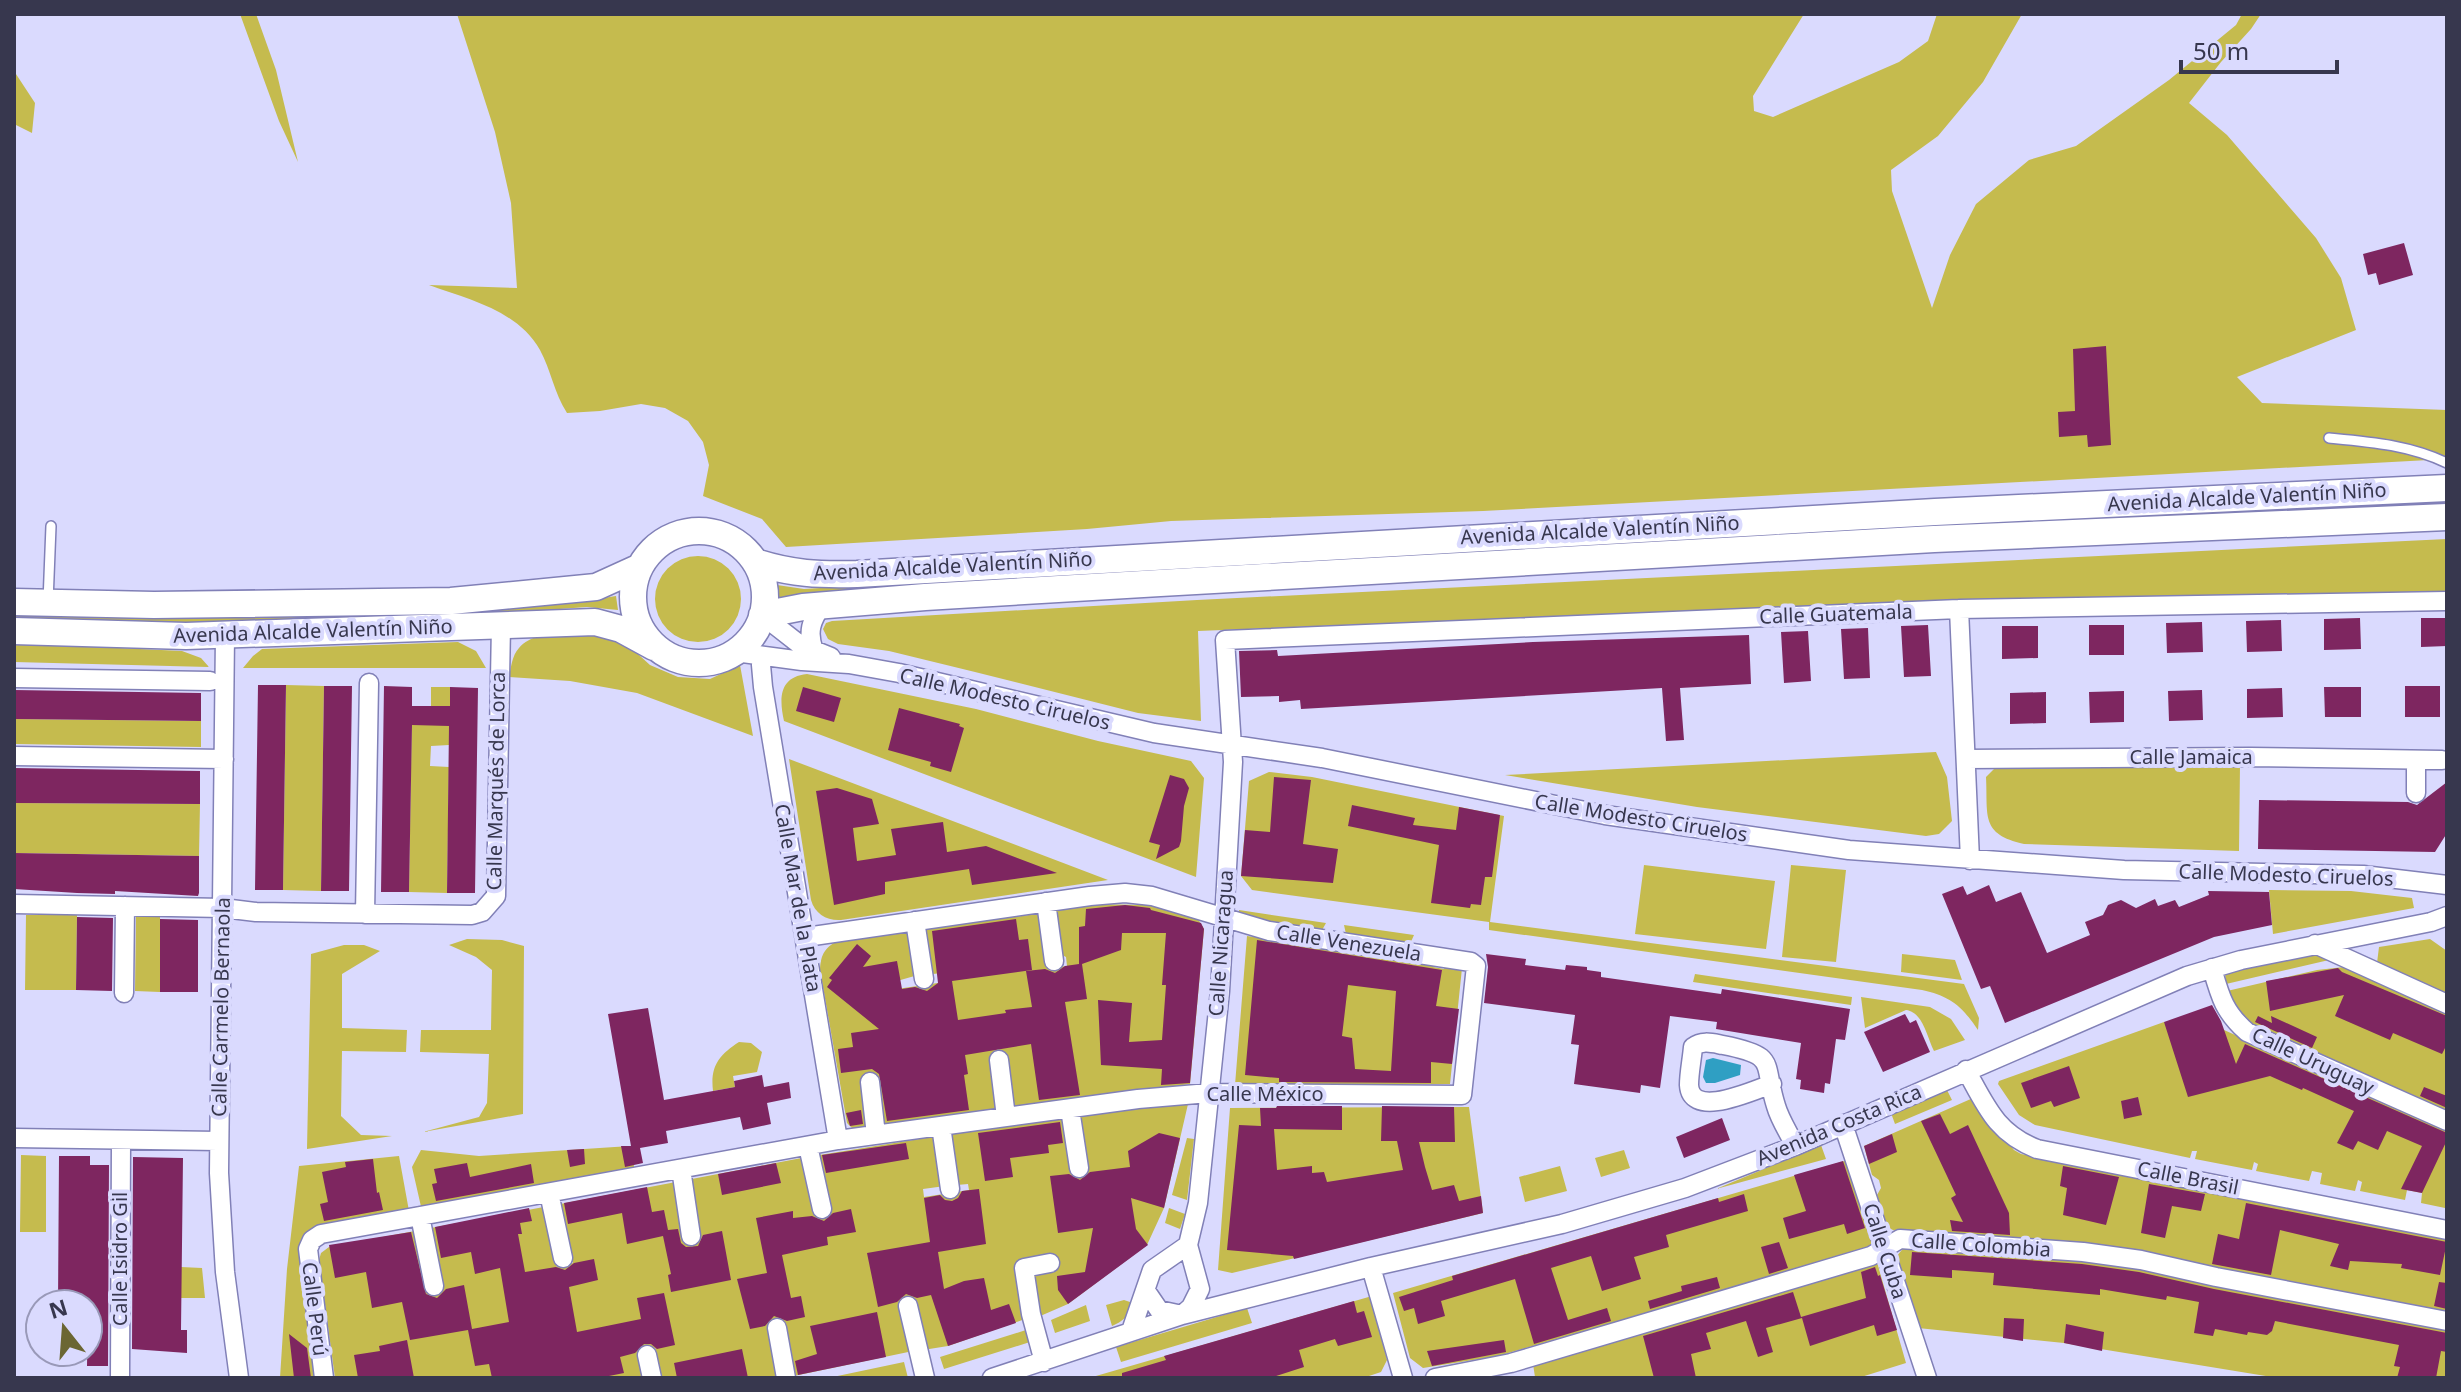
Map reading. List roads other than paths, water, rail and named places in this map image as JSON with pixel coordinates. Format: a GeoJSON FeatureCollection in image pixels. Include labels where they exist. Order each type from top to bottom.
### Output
{"type":"FeatureCollection","features":[{"type":"Feature","properties":{"kind":"street","name":"Avenida Alcalde Valentín Niño"},"geometry":{"type":"LineString","coordinates":[[755,562],[781,571],[811,575],[857,574],[1857,516],[2447,488]]}},
{"type":"Feature","properties":{"kind":"street","name":"Avenida Alcalde Valentín Niño"},"geometry":{"type":"LineString","coordinates":[[762,615],[822,605],[941,596],[1934,539],[2447,517]]}},
{"type":"Feature","properties":{"kind":"street"},"geometry":{"type":"LineString","coordinates":[[696,531],[713,533],[744,549],[755,562],[765,597],[762,615],[752,637],[735,652],[720,660],[685,662],[654,647],[643,633],[632,601],[634,583],[640,567],[663,542],[679,534],[696,531]]}},
{"type":"Feature","properties":{"kind":"street","name":"Avenida Alcalde Valentín Niño"},"geometry":{"type":"LineString","coordinates":[[14,602],[48,605],[451,601],[596,587],[640,567]]}},
{"type":"Feature","properties":{"kind":"street","name":"Calle Guatemala"},"geometry":{"type":"LineString","coordinates":[[1225,640],[1959,609],[2447,601]]}},
{"type":"Feature","properties":{"kind":"street"},"geometry":{"type":"LineString","coordinates":[[814,651],[810,627],[822,605]]}},
{"type":"Feature","properties":{"kind":"street"},"geometry":{"type":"LineString","coordinates":[[1959,609],[1970,860]]}},
{"type":"Feature","properties":{"kind":"street","name":"Calle Modesto Ciruelos"},"geometry":{"type":"LineString","coordinates":[[762,615],[790,638],[849,664]]}},
{"type":"Feature","properties":{"kind":"street","name":"Avenida Alcalde Valentín Niño"},"geometry":{"type":"LineString","coordinates":[[14,631],[90,635],[225,635],[595,622],[621,629],[654,647]]}},
{"type":"Feature","properties":{"kind":"street","name":"Calle Marqués de Lorca"},"geometry":{"type":"LineString","coordinates":[[14,904],[365,914],[472,915],[482,912],[496,896],[501,625]]}},
{"type":"Feature","properties":{"kind":"street","name":"Calle Carmelo Bernaola"},"geometry":{"type":"LineString","coordinates":[[225,635],[218,1141],[225,1272],[239,1378]]}},
{"type":"Feature","properties":{"kind":"street","name":"Calle Nicaragua"},"geometry":{"type":"LineString","coordinates":[[1200,1289],[1188,1245],[1198,1203],[1220,991],[1233,745],[1225,640]]}},
{"type":"Feature","properties":{"kind":"street","name":"Calle Modesto Ciruelos"},"geometry":{"type":"LineString","coordinates":[[735,652],[849,664],[970,688],[1092,720],[1349,763],[1605,815],[1849,850],[2124,870],[2363,875],[2447,882]]}},
{"type":"Feature","properties":{"kind":"street","name":"Calle Mar de la Plata"},"geometry":{"type":"LineString","coordinates":[[763,656],[763,687],[838,1140]]}},
{"type":"Feature","properties":{"kind":"street"},"geometry":{"type":"LineString","coordinates":[[14,678],[210,681]]}},
{"type":"Feature","properties":{"kind":"street"},"geometry":{"type":"LineString","coordinates":[[365,914],[369,683]]}},
{"type":"Feature","properties":{"kind":"street"},"geometry":{"type":"LineString","coordinates":[[14,756],[224,759]]}},
{"type":"Feature","properties":{"kind":"street","name":"Calle Jamaica"},"geometry":{"type":"LineString","coordinates":[[1966,759],[2250,757],[2442,760]]}},
{"type":"Feature","properties":{"kind":"street"},"geometry":{"type":"LineString","coordinates":[[2416,760],[2416,793]]}},
{"type":"Feature","properties":{"kind":"street","name":"Calle Venezuela"},"geometry":{"type":"LineString","coordinates":[[806,937],[1125,893],[1152,896],[1269,931],[1475,964],[1462,1095]]}},
{"type":"Feature","properties":{"kind":"street"},"geometry":{"type":"LineString","coordinates":[[1046,902],[1054,961]]}},
{"type":"Feature","properties":{"kind":"street"},"geometry":{"type":"LineString","coordinates":[[124,993],[125,906]]}},
{"type":"Feature","properties":{"kind":"street","name":"Avenida Costa Rica"},"geometry":{"type":"LineString","coordinates":[[992,1378],[1182,1315],[1371,1267],[1562,1224],[1685,1188],[1795,1146],[2167,983],[2212,968],[2315,944],[2442,920]]}},
{"type":"Feature","properties":{"kind":"street"},"geometry":{"type":"LineString","coordinates":[[915,921],[924,979]]}},
{"type":"Feature","properties":{"kind":"street"},"geometry":{"type":"LineString","coordinates":[[2315,944],[2447,1004]]}},
{"type":"Feature","properties":{"kind":"street","name":"Calle Uruguay"},"geometry":{"type":"LineString","coordinates":[[2212,968],[2221,999],[2231,1018],[2247,1032],[2447,1121]]}},
{"type":"Feature","properties":{"kind":"street"},"geometry":{"type":"LineString","coordinates":[[1772,1084],[1713,1103],[1702,1102],[1694,1097],[1689,1088],[1693,1047],[1706,1042],[1749,1050],[1762,1058],[1770,1070],[1776,1107],[1795,1146]]}},
{"type":"Feature","properties":{"kind":"street"},"geometry":{"type":"LineString","coordinates":[[999,1060],[1006,1117]]}},
{"type":"Feature","properties":{"kind":"street","name":"Calle Brasil"},"geometry":{"type":"LineString","coordinates":[[1966,1070],[1997,1124],[2018,1142],[2037,1149],[2447,1230]]}},
{"type":"Feature","properties":{"kind":"street"},"geometry":{"type":"LineString","coordinates":[[870,1082],[876,1135]]}},
{"type":"Feature","properties":{"kind":"street","name":"Calle México"},"geometry":{"type":"LineString","coordinates":[[312,1240],[321,1234],[838,1140],[1006,1117],[1209,1093],[1462,1095]]}},
{"type":"Feature","properties":{"kind":"street"},"geometry":{"type":"LineString","coordinates":[[1070,1109],[1079,1168]]}},
{"type":"Feature","properties":{"kind":"street","name":"Calle Cuba"},"geometry":{"type":"LineString","coordinates":[[1843,1124],[1927,1378]]}},
{"type":"Feature","properties":{"kind":"street"},"geometry":{"type":"LineString","coordinates":[[941,1126],[950,1189]]}},
{"type":"Feature","properties":{"kind":"street"},"geometry":{"type":"LineString","coordinates":[[14,1138],[218,1141]]}},
{"type":"Feature","properties":{"kind":"street","name":"Calle Isidro Gil"},"geometry":{"type":"LineString","coordinates":[[120,1378],[121,1140]]}},
{"type":"Feature","properties":{"kind":"street"},"geometry":{"type":"LineString","coordinates":[[808,1146],[822,1209]]}},
{"type":"Feature","properties":{"kind":"street"},"geometry":{"type":"LineString","coordinates":[[681,1169],[691,1236]]}},
{"type":"Feature","properties":{"kind":"street"},"geometry":{"type":"LineString","coordinates":[[549,1193],[563,1258]]}},
{"type":"Feature","properties":{"kind":"street"},"geometry":{"type":"LineString","coordinates":[[420,1216],[434,1286]]}},
{"type":"Feature","properties":{"kind":"street","name":"Calle Colombia"},"geometry":{"type":"LineString","coordinates":[[1435,1378],[1511,1363],[1871,1256],[1900,1239],[2083,1252],[2141,1260],[2447,1321]]}},
{"type":"Feature","properties":{"kind":"street","name":"Calle Perú"},"geometry":{"type":"LineString","coordinates":[[312,1240],[308,1249],[309,1264],[324,1378]]}},
{"type":"Feature","properties":{"kind":"street"},"geometry":{"type":"LineString","coordinates":[[1131,1331],[1152,1270],[1188,1245]]}},
{"type":"Feature","properties":{"kind":"street"},"geometry":{"type":"LineString","coordinates":[[1171,1259],[1182,1260],[1193,1267]]}},
{"type":"Feature","properties":{"kind":"street"},"geometry":{"type":"LineString","coordinates":[[1044,1362],[1031,1314],[1024,1268],[1050,1263]]}},
{"type":"Feature","properties":{"kind":"street"},"geometry":{"type":"LineString","coordinates":[[1371,1267],[1403,1378]]}},
{"type":"Feature","properties":{"kind":"street"},"geometry":{"type":"LineString","coordinates":[[1146,1291],[1159,1310],[1182,1315],[1197,1299],[1200,1289],[1224,1300],[1237,1301]]}},
{"type":"Feature","properties":{"kind":"street"},"geometry":{"type":"LineString","coordinates":[[908,1306],[925,1378]]}},
{"type":"Feature","properties":{"kind":"street"},"geometry":{"type":"LineString","coordinates":[[777,1328],[786,1378]]}},
{"type":"Feature","properties":{"kind":"street"},"geometry":{"type":"LineString","coordinates":[[647,1355],[652,1378]]}},
{"type":"Feature","properties":{"kind":"lane"},"geometry":{"type":"LineString","coordinates":[[2329,438],[2414,449],[2447,463]]}},
{"type":"Feature","properties":{"kind":"lane"},"geometry":{"type":"LineString","coordinates":[[48,605],[51,526]]}},
{"type":"Feature","properties":{"kind":"water"},"geometry":{"type":"Polygon","coordinates":[[[1713,1058],[1741,1065],[1740,1075],[1706,1083],[1703,1077],[1706,1060],[1713,1058]]]}}]}
